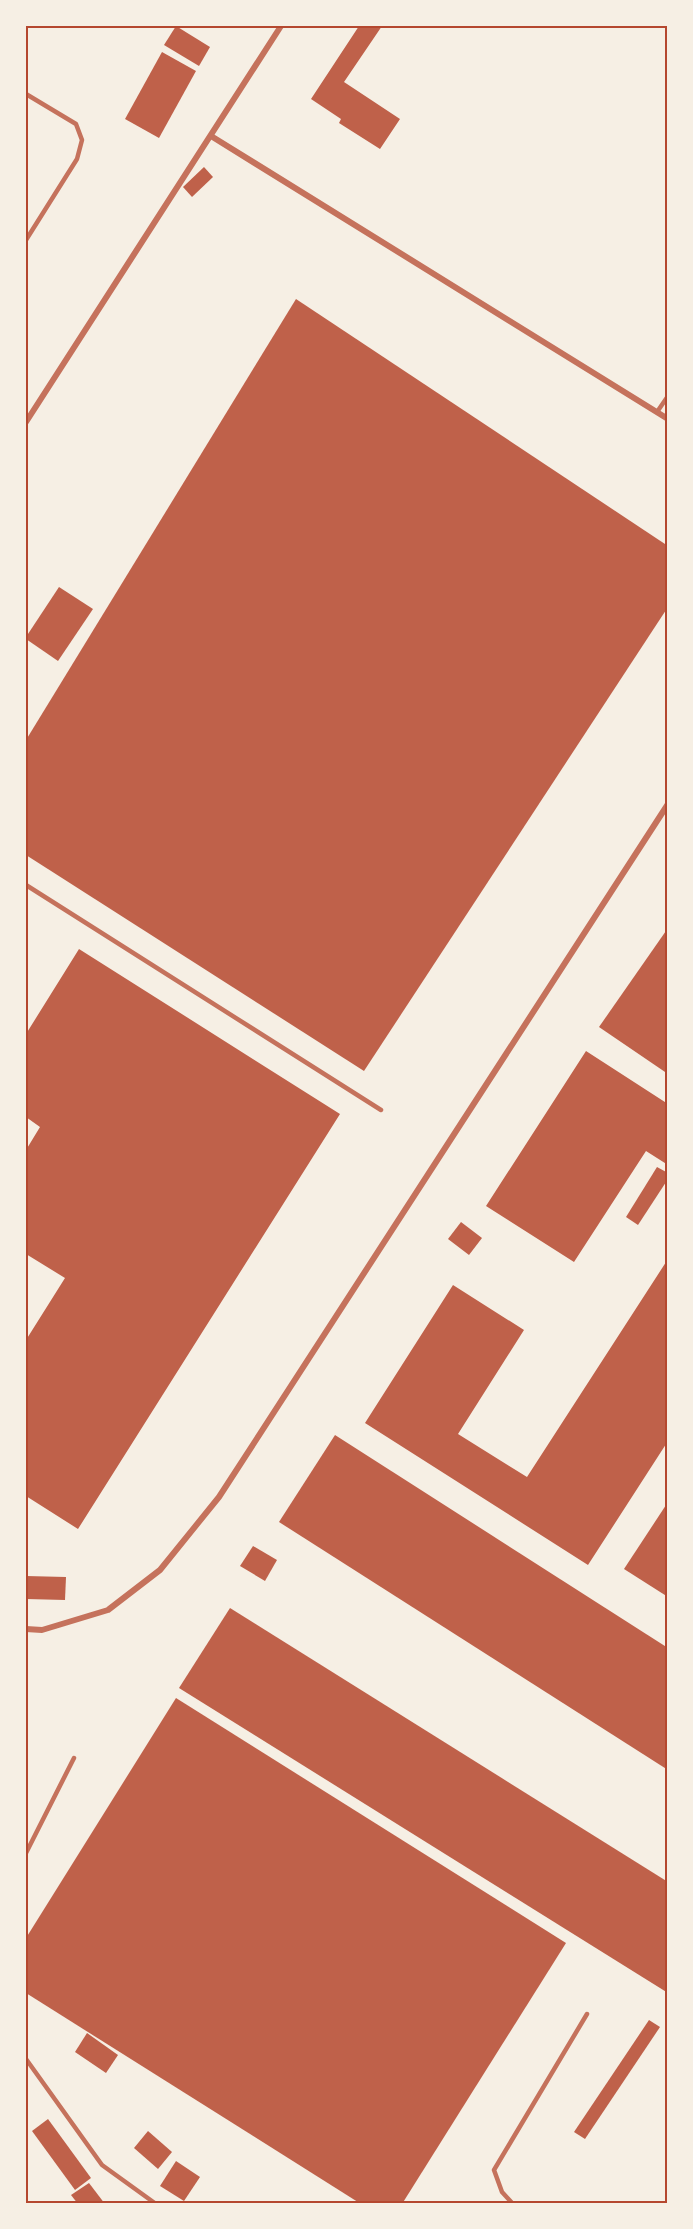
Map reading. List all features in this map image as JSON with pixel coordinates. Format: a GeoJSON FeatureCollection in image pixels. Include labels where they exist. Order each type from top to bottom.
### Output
{"type":"FeatureCollection","features":[{"type":"Feature","properties":{"kind":"street"},"geometry":{"type":"LineString","coordinates":[[26,422],[281,26]]}},
{"type":"Feature","properties":{"kind":"street"},"geometry":{"type":"LineString","coordinates":[[211,136],[668,419]]}},
{"type":"Feature","properties":{"kind":"street"},"geometry":{"type":"LineString","coordinates":[[26,1629],[42,1630],[108,1610],[160,1570],[219,1497],[668,804]]}},
{"type":"Feature","properties":{"kind":"lane"},"geometry":{"type":"LineString","coordinates":[[26,95],[76,123],[82,140],[77,159],[26,240]]}},
{"type":"Feature","properties":{"kind":"lane"},"geometry":{"type":"LineString","coordinates":[[657,412],[668,396]]}},
{"type":"Feature","properties":{"kind":"lane"},"geometry":{"type":"LineString","coordinates":[[26,885],[381,1110]]}},
{"type":"Feature","properties":{"kind":"lane"},"geometry":{"type":"LineString","coordinates":[[26,1853],[74,1758]]}},
{"type":"Feature","properties":{"kind":"lane"},"geometry":{"type":"LineString","coordinates":[[513,2204],[502,2192],[494,2170],[587,2014]]}},
{"type":"Feature","properties":{"kind":"lane"},"geometry":{"type":"LineString","coordinates":[[26,2059],[102,2165],[156,2204]]}},
{"type":"Feature","properties":{"kind":"building"},"geometry":{"type":"Polygon","coordinates":[[[176,26],[210,47],[199,66],[164,45],[176,26]]]}},
{"type":"Feature","properties":{"kind":"building"},"geometry":{"type":"Polygon","coordinates":[[[359,26],[382,26],[344,82],[400,119],[380,149],[339,123],[341,119],[311,99],[359,26]]]}},
{"type":"Feature","properties":{"kind":"building"},"geometry":{"type":"Polygon","coordinates":[[[162,52],[196,71],[159,138],[125,119],[162,52]]]}},
{"type":"Feature","properties":{"kind":"building"},"geometry":{"type":"Polygon","coordinates":[[[204,167],[213,177],[192,197],[183,187],[204,167]]]}},
{"type":"Feature","properties":{"kind":"building"},"geometry":{"type":"Polygon","coordinates":[[[296,299],[668,546],[668,607],[364,1071],[26,855],[26,740],[296,299]]]}},
{"type":"Feature","properties":{"kind":"building"},"geometry":{"type":"Polygon","coordinates":[[[59,587],[93,609],[58,661],[26,637],[59,587]]]}},
{"type":"Feature","properties":{"kind":"building"},"geometry":{"type":"Polygon","coordinates":[[[668,928],[668,1074],[599,1027],[668,928]]]}},
{"type":"Feature","properties":{"kind":"building"},"geometry":{"type":"Polygon","coordinates":[[[79,949],[340,1114],[78,1529],[26,1496],[26,1340],[65,1278],[26,1254],[26,1150],[40,1127],[26,1117],[26,1034],[79,949]]]}},
{"type":"Feature","properties":{"kind":"building"},"geometry":{"type":"Polygon","coordinates":[[[586,1051],[668,1104],[668,1165],[646,1151],[574,1262],[486,1206],[586,1051]]]}},
{"type":"Feature","properties":{"kind":"building"},"geometry":{"type":"Polygon","coordinates":[[[657,1167],[668,1173],[668,1179],[638,1225],[626,1217],[657,1167]]]}},
{"type":"Feature","properties":{"kind":"building"},"geometry":{"type":"Polygon","coordinates":[[[461,1222],[482,1238],[469,1255],[448,1239],[461,1222]]]}},
{"type":"Feature","properties":{"kind":"building"},"geometry":{"type":"Polygon","coordinates":[[[668,1259],[668,1441],[588,1565],[365,1423],[453,1285],[524,1330],[458,1434],[527,1477],[668,1259]]]}},
{"type":"Feature","properties":{"kind":"building"},"geometry":{"type":"Polygon","coordinates":[[[335,1435],[668,1648],[668,1770],[279,1522],[335,1435]]]}},
{"type":"Feature","properties":{"kind":"building"},"geometry":{"type":"Polygon","coordinates":[[[668,1502],[668,1597],[624,1569],[668,1502]]]}},
{"type":"Feature","properties":{"kind":"building"},"geometry":{"type":"Polygon","coordinates":[[[253,1546],[277,1560],[265,1581],[240,1566],[253,1546]]]}},
{"type":"Feature","properties":{"kind":"building"},"geometry":{"type":"Polygon","coordinates":[[[26,1576],[66,1577],[65,1600],[26,1599],[26,1576]]]}},
{"type":"Feature","properties":{"kind":"building"},"geometry":{"type":"Polygon","coordinates":[[[230,1608],[668,1882],[668,1993],[179,1688],[230,1608]]]}},
{"type":"Feature","properties":{"kind":"building"},"geometry":{"type":"Polygon","coordinates":[[[176,1698],[566,1943],[402,2204],[361,2204],[26,1993],[26,1938],[176,1698]]]}},
{"type":"Feature","properties":{"kind":"building"},"geometry":{"type":"Polygon","coordinates":[[[649,2020],[660,2027],[585,2139],[574,2132],[649,2020]]]}},
{"type":"Feature","properties":{"kind":"building"},"geometry":{"type":"Polygon","coordinates":[[[87,2033],[118,2055],[106,2073],[75,2052],[87,2033]]]}},
{"type":"Feature","properties":{"kind":"building"},"geometry":{"type":"Polygon","coordinates":[[[48,2119],[91,2178],[75,2190],[32,2131],[48,2119]]]}},
{"type":"Feature","properties":{"kind":"building"},"geometry":{"type":"Polygon","coordinates":[[[148,2131],[172,2152],[158,2169],[134,2148],[148,2131]]]}},
{"type":"Feature","properties":{"kind":"building"},"geometry":{"type":"Polygon","coordinates":[[[176,2161],[200,2177],[184,2201],[160,2186],[176,2161]]]}},
{"type":"Feature","properties":{"kind":"building"},"geometry":{"type":"Polygon","coordinates":[[[89,2183],[105,2204],[78,2204],[71,2195],[89,2183]]]}}]}
